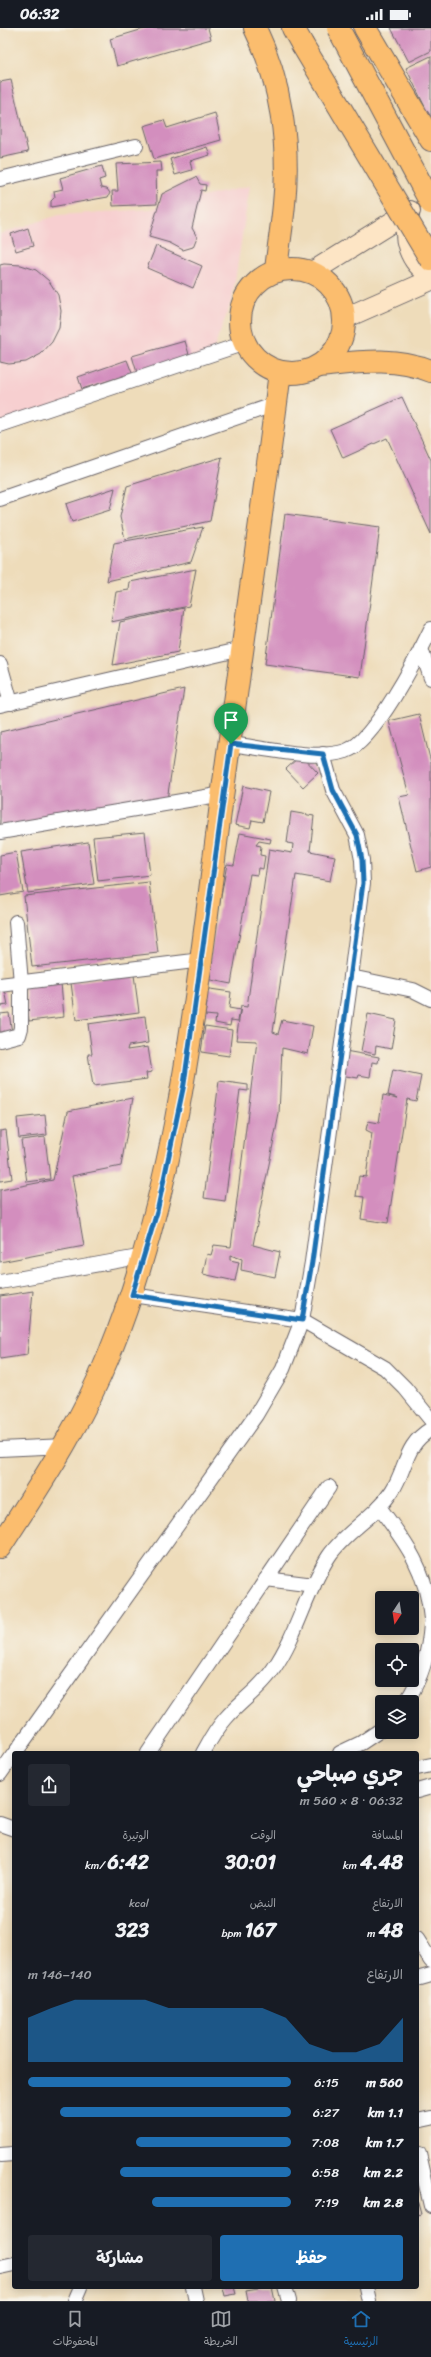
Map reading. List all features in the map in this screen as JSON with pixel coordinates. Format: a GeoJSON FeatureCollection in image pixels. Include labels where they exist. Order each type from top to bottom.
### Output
{"type":"FeatureCollection","features":[{"type":"Feature","properties":{"kind":"main road"},"geometry":{"type":"LineString","coordinates":[[255,28],[274,82],[285,146],[284,205],[276,271]]}},
{"type":"Feature","properties":{"kind":"main road"},"geometry":{"type":"LineString","coordinates":[[338,28],[431,203]]}},
{"type":"Feature","properties":{"kind":"main road"},"geometry":{"type":"LineString","coordinates":[[364,28],[431,140]]}},
{"type":"Feature","properties":{"kind":"main road"},"geometry":{"type":"LineString","coordinates":[[298,36],[431,260]]}},
{"type":"Feature","properties":{"kind":"main road"},"geometry":{"type":"LineString","coordinates":[[431,190],[416,201],[410,211],[407,222],[407,245],[418,265],[431,275]]}},
{"type":"Feature","properties":{"kind":"main road"},"geometry":{"type":"LineString","coordinates":[[312,272],[410,211]]}},
{"type":"Feature","properties":{"kind":"main road"},"geometry":{"type":"LineString","coordinates":[[288,269],[312,272],[335,290],[342,304],[345,318],[344,330],[338,346],[328,359],[319,366],[304,372],[280,372],[259,361],[245,343],[240,321],[245,299],[258,282],[276,271],[288,269]]}},
{"type":"Feature","properties":{"kind":"main road"},"geometry":{"type":"LineString","coordinates":[[345,318],[431,280]]}},
{"type":"Feature","properties":{"kind":"main road"},"geometry":{"type":"LineString","coordinates":[[319,366],[395,361],[415,365],[431,371]]}},
{"type":"Feature","properties":{"kind":"main road"},"geometry":{"type":"LineString","coordinates":[[0,1546],[65,1446],[108,1358],[132,1295],[157,1212],[184,1084],[202,960],[223,794],[231,744],[242,649],[280,372]]}},
{"type":"Feature","properties":{"kind":"street"},"geometry":{"type":"LineString","coordinates":[[0,179],[136,146]]}},
{"type":"Feature","properties":{"kind":"street"},"geometry":{"type":"LineString","coordinates":[[0,425],[245,343]]}},
{"type":"Feature","properties":{"kind":"street"},"geometry":{"type":"LineString","coordinates":[[0,499],[276,404]]}},
{"type":"Feature","properties":{"kind":"street"},"geometry":{"type":"LineString","coordinates":[[231,744],[323,754],[348,750],[369,733],[421,649],[431,629]]}},
{"type":"Feature","properties":{"kind":"street"},"geometry":{"type":"LineString","coordinates":[[0,664],[6,704],[242,649]]}},
{"type":"Feature","properties":{"kind":"street"},"geometry":{"type":"LineString","coordinates":[[421,649],[431,678]]}},
{"type":"Feature","properties":{"kind":"street"},"geometry":{"type":"LineString","coordinates":[[15,1751],[256,1415],[283,1368],[302,1320],[312,1262],[363,883],[362,860],[357,835],[333,790],[323,754]]}},
{"type":"Feature","properties":{"kind":"street"},"geometry":{"type":"LineString","coordinates":[[0,832],[223,794]]}},
{"type":"Feature","properties":{"kind":"street"},"geometry":{"type":"LineString","coordinates":[[0,1040],[19,1035],[21,1028],[21,983],[16,922]]}},
{"type":"Feature","properties":{"kind":"street"},"geometry":{"type":"LineString","coordinates":[[0,985],[202,960]]}},
{"type":"Feature","properties":{"kind":"street"},"geometry":{"type":"LineString","coordinates":[[351,977],[413,990],[431,1000]]}},
{"type":"Feature","properties":{"kind":"street"},"geometry":{"type":"LineString","coordinates":[[0,1282],[144,1256]]}},
{"type":"Feature","properties":{"kind":"street"},"geometry":{"type":"LineString","coordinates":[[132,1295],[302,1320],[385,1368],[405,1388],[431,1420]]}},
{"type":"Feature","properties":{"kind":"street"},"geometry":{"type":"LineString","coordinates":[[204,1751],[226,1718],[257,1689],[275,1667],[329,1556],[342,1540],[379,1507],[397,1482],[409,1450],[416,1440],[431,1429]]}},
{"type":"Feature","properties":{"kind":"street"},"geometry":{"type":"LineString","coordinates":[[0,1449],[65,1446]]}},
{"type":"Feature","properties":{"kind":"street"},"geometry":{"type":"LineString","coordinates":[[149,1751],[329,1487]]}},
{"type":"Feature","properties":{"kind":"street"},"geometry":{"type":"LineString","coordinates":[[379,1507],[411,1551],[419,1567],[426,1584],[431,1619]]}},
{"type":"Feature","properties":{"kind":"street"},"geometry":{"type":"LineString","coordinates":[[266,1579],[314,1585]]}},
{"type":"Feature","properties":{"kind":"street"},"geometry":{"type":"LineString","coordinates":[[410,1695],[418,1680],[427,1657],[431,1624]]}},
{"type":"Feature","properties":{"kind":"street"},"geometry":{"type":"LineString","coordinates":[[344,1751],[362,1743],[375,1734]]}},
{"type":"Feature","properties":{"kind":"street"},"geometry":{"type":"LineString","coordinates":[[0,1774],[12,1756]]}},
{"type":"Feature","properties":{"kind":"street"},"geometry":{"type":"LineString","coordinates":[[419,1768],[431,1765]]}},
{"type":"Feature","properties":{"kind":"street"},"geometry":{"type":"LineString","coordinates":[[419,1790],[431,1787]]}},
{"type":"Feature","properties":{"kind":"street"},"geometry":{"type":"LineString","coordinates":[[0,1824],[12,1828]]}},
{"type":"Feature","properties":{"kind":"street"},"geometry":{"type":"LineString","coordinates":[[419,1942],[431,1961]]}},
{"type":"Feature","properties":{"kind":"street"},"geometry":{"type":"LineString","coordinates":[[419,1978],[431,1975]]}},
{"type":"Feature","properties":{"kind":"street"},"geometry":{"type":"LineString","coordinates":[[419,2121],[431,2118]]}},
{"type":"Feature","properties":{"kind":"street"},"geometry":{"type":"LineString","coordinates":[[422,2153],[431,2206]]}},
{"type":"Feature","properties":{"kind":"street"},"geometry":{"type":"LineString","coordinates":[[0,2155],[12,2154]]}},
{"type":"Feature","properties":{"kind":"street"},"geometry":{"type":"LineString","coordinates":[[0,2267],[12,2264]]}},
{"type":"Feature","properties":{"kind":"street"},"geometry":{"type":"LineString","coordinates":[[75,2301],[80,2289]]}},
{"type":"Feature","properties":{"kind":"street"},"geometry":{"type":"LineString","coordinates":[[193,2289],[196,2301]]}},
{"type":"Feature","properties":{"kind":"street"},"geometry":{"type":"LineString","coordinates":[[286,2289],[289,2301]]}},
{"type":"Feature","properties":{"kind":"street"},"geometry":{"type":"LineString","coordinates":[[366,2289],[369,2301]]}},
{"type":"Feature","properties":{"kind":"shaded area"},"geometry":{"type":"Polygon","coordinates":[[[250,186],[232,300],[212,354],[0,425],[0,234],[59,215],[150,209],[250,186]]]}},
{"type":"Feature","properties":{"kind":"building"},"geometry":{"type":"Polygon","coordinates":[[[147,28],[208,28],[211,39],[117,66],[110,39],[147,28]]]}},
{"type":"Feature","properties":{"kind":"building"},"geometry":{"type":"Polygon","coordinates":[[[391,28],[431,28],[431,51],[409,62],[391,28]]]}},
{"type":"Feature","properties":{"kind":"building"},"geometry":{"type":"Polygon","coordinates":[[[431,56],[431,116],[424,120],[419,110],[425,107],[406,68],[431,56]]]}},
{"type":"Feature","properties":{"kind":"building"},"geometry":{"type":"Polygon","coordinates":[[[11,80],[28,152],[0,158],[0,82],[11,80]]]}},
{"type":"Feature","properties":{"kind":"building"},"geometry":{"type":"Polygon","coordinates":[[[215,113],[221,140],[154,159],[144,126],[164,120],[167,128],[215,113]]]}},
{"type":"Feature","properties":{"kind":"building"},"geometry":{"type":"Polygon","coordinates":[[[207,147],[210,155],[190,161],[192,170],[175,175],[170,159],[207,147]]]}},
{"type":"Feature","properties":{"kind":"building"},"geometry":{"type":"Polygon","coordinates":[[[161,162],[162,171],[156,171],[157,204],[113,206],[112,191],[118,191],[116,164],[161,162]]]}},
{"type":"Feature","properties":{"kind":"building"},"geometry":{"type":"Polygon","coordinates":[[[102,166],[105,178],[99,180],[101,188],[107,189],[110,193],[108,197],[51,207],[51,201],[55,197],[54,191],[63,189],[60,178],[102,166]]]}},
{"type":"Feature","properties":{"kind":"building"},"geometry":{"type":"Polygon","coordinates":[[[196,177],[200,184],[206,185],[205,191],[201,190],[192,228],[197,237],[193,247],[183,250],[170,243],[149,237],[162,194],[196,177]]]}},
{"type":"Feature","properties":{"kind":"building"},"geometry":{"type":"Polygon","coordinates":[[[28,228],[33,246],[16,251],[11,234],[28,228]]]}},
{"type":"Feature","properties":{"kind":"building"},"geometry":{"type":"Polygon","coordinates":[[[156,246],[202,266],[193,288],[147,268],[156,246]]]}},
{"type":"Feature","properties":{"kind":"building"},"geometry":{"type":"Polygon","coordinates":[[[0,265],[21,265],[36,270],[49,281],[58,295],[61,311],[59,328],[52,342],[41,354],[26,362],[9,364],[0,362],[0,265]]]}},
{"type":"Feature","properties":{"kind":"building"},"geometry":{"type":"Polygon","coordinates":[[[185,341],[191,361],[138,376],[132,356],[185,341]]]}},
{"type":"Feature","properties":{"kind":"building"},"geometry":{"type":"Polygon","coordinates":[[[127,360],[132,373],[82,389],[78,377],[127,360]]]}},
{"type":"Feature","properties":{"kind":"building"},"geometry":{"type":"Polygon","coordinates":[[[402,397],[431,460],[431,534],[387,438],[343,458],[330,429],[402,397]]]}},
{"type":"Feature","properties":{"kind":"building"},"geometry":{"type":"Polygon","coordinates":[[[222,457],[210,521],[125,539],[120,517],[127,486],[222,457]]]}},
{"type":"Feature","properties":{"kind":"building"},"geometry":{"type":"Polygon","coordinates":[[[115,488],[110,510],[72,522],[66,504],[115,488]]]}},
{"type":"Feature","properties":{"kind":"building"},"geometry":{"type":"Polygon","coordinates":[[[285,514],[380,527],[360,677],[265,664],[285,514]]]}},
{"type":"Feature","properties":{"kind":"building"},"geometry":{"type":"Polygon","coordinates":[[[203,527],[191,562],[107,581],[114,543],[203,527]]]}},
{"type":"Feature","properties":{"kind":"building"},"geometry":{"type":"Polygon","coordinates":[[[196,569],[189,606],[111,622],[116,592],[129,590],[130,582],[196,569]]]}},
{"type":"Feature","properties":{"kind":"building"},"geometry":{"type":"Polygon","coordinates":[[[184,608],[178,652],[113,665],[120,622],[184,608]]]}},
{"type":"Feature","properties":{"kind":"building"},"geometry":{"type":"Polygon","coordinates":[[[184,689],[167,800],[0,828],[0,732],[184,689]]]}},
{"type":"Feature","properties":{"kind":"building"},"geometry":{"type":"Polygon","coordinates":[[[419,714],[431,763],[431,867],[417,871],[399,797],[409,795],[389,721],[419,714]]]}},
{"type":"Feature","properties":{"kind":"building"},"geometry":{"type":"Polygon","coordinates":[[[301,755],[318,773],[303,787],[286,769],[301,755]]]}},
{"type":"Feature","properties":{"kind":"building"},"geometry":{"type":"Polygon","coordinates":[[[243,786],[269,792],[263,822],[252,820],[250,828],[235,825],[243,786]]]}},
{"type":"Feature","properties":{"kind":"building"},"geometry":{"type":"Polygon","coordinates":[[[291,812],[314,816],[310,851],[335,856],[330,881],[296,875],[273,1032],[278,1034],[282,1020],[313,1026],[308,1054],[282,1048],[279,1114],[253,1245],[280,1252],[275,1277],[241,1270],[242,1259],[230,1255],[230,1260],[239,1262],[235,1281],[203,1274],[207,1254],[211,1255],[214,1245],[231,1247],[257,1041],[236,1040],[241,1006],[247,1007],[269,849],[292,853],[293,844],[287,843],[291,812]]]}},
{"type":"Feature","properties":{"kind":"building"},"geometry":{"type":"Polygon","coordinates":[[[145,832],[150,875],[98,881],[93,837],[145,832]]]}},
{"type":"Feature","properties":{"kind":"building"},"geometry":{"type":"Polygon","coordinates":[[[240,833],[271,839],[270,843],[259,841],[256,845],[261,846],[260,855],[265,856],[263,869],[258,868],[257,875],[250,874],[231,984],[206,979],[227,864],[234,865],[240,833]]]}},
{"type":"Feature","properties":{"kind":"building"},"geometry":{"type":"Polygon","coordinates":[[[88,842],[94,884],[28,893],[21,852],[88,842]]]}},
{"type":"Feature","properties":{"kind":"building"},"geometry":{"type":"Polygon","coordinates":[[[16,852],[23,892],[0,896],[0,855],[16,852]]]}},
{"type":"Feature","properties":{"kind":"building"},"geometry":{"type":"Polygon","coordinates":[[[149,882],[158,953],[32,967],[24,896],[149,882]]]}},
{"type":"Feature","properties":{"kind":"building"},"geometry":{"type":"Polygon","coordinates":[[[134,975],[139,1012],[76,1020],[71,983],[134,975]]]}},
{"type":"Feature","properties":{"kind":"building"},"geometry":{"type":"Polygon","coordinates":[[[61,983],[64,1017],[29,1021],[26,987],[61,983]]]}},
{"type":"Feature","properties":{"kind":"building"},"geometry":{"type":"Polygon","coordinates":[[[203,988],[231,992],[229,1008],[240,1010],[238,1021],[231,1020],[230,1026],[215,1023],[216,1016],[205,1015],[207,1003],[200,1002],[203,988]]]}},
{"type":"Feature","properties":{"kind":"building"},"geometry":{"type":"Polygon","coordinates":[[[0,990],[5,990],[8,1005],[0,1006],[0,990]]]}},
{"type":"Feature","properties":{"kind":"building"},"geometry":{"type":"Polygon","coordinates":[[[9,1013],[12,1033],[0,1034],[0,1014],[9,1013]]]}},
{"type":"Feature","properties":{"kind":"building"},"geometry":{"type":"Polygon","coordinates":[[[368,1014],[396,1020],[391,1049],[376,1046],[375,1054],[361,1051],[368,1014]]]}},
{"type":"Feature","properties":{"kind":"building"},"geometry":{"type":"Polygon","coordinates":[[[145,1016],[148,1043],[128,1046],[127,1050],[148,1047],[152,1072],[146,1073],[147,1079],[93,1086],[88,1054],[92,1054],[88,1024],[145,1016]]]}},
{"type":"Feature","properties":{"kind":"building"},"geometry":{"type":"Polygon","coordinates":[[[205,1026],[232,1030],[229,1056],[201,1052],[205,1026]]]}},
{"type":"Feature","properties":{"kind":"building"},"geometry":{"type":"Polygon","coordinates":[[[345,1051],[379,1057],[378,1063],[372,1062],[370,1077],[359,1075],[358,1078],[340,1075],[345,1051]]]}},
{"type":"Feature","properties":{"kind":"building"},"geometry":{"type":"Polygon","coordinates":[[[393,1070],[421,1076],[416,1101],[407,1099],[388,1223],[361,1219],[364,1197],[356,1196],[359,1176],[366,1177],[372,1133],[366,1130],[368,1121],[379,1123],[383,1095],[398,1098],[388,1095],[393,1070]]]}},
{"type":"Feature","properties":{"kind":"building"},"geometry":{"type":"Polygon","coordinates":[[[219,1081],[248,1085],[248,1091],[240,1090],[225,1201],[204,1198],[219,1081]]]}},
{"type":"Feature","properties":{"kind":"building"},"geometry":{"type":"Polygon","coordinates":[[[133,1098],[121,1166],[72,1176],[84,1246],[0,1262],[0,1190],[53,1180],[68,1111],[133,1098]]]}},
{"type":"Feature","properties":{"kind":"building"},"geometry":{"type":"Polygon","coordinates":[[[45,1115],[47,1135],[19,1138],[17,1118],[45,1115]]]}},
{"type":"Feature","properties":{"kind":"building"},"geometry":{"type":"Polygon","coordinates":[[[6,1130],[12,1179],[0,1181],[0,1131],[6,1130]]]}},
{"type":"Feature","properties":{"kind":"building"},"geometry":{"type":"Polygon","coordinates":[[[45,1137],[50,1179],[27,1182],[21,1140],[45,1137]]]}},
{"type":"Feature","properties":{"kind":"building"},"geometry":{"type":"Polygon","coordinates":[[[33,1291],[27,1355],[0,1359],[0,1296],[33,1291]]]}},
{"type":"Feature","properties":{"kind":"building"},"geometry":{"type":"Polygon","coordinates":[[[223,2289],[235,2289],[236,2294],[225,2296],[223,2289]]]}},
{"type":"Feature","properties":{"kind":"building"},"geometry":{"type":"Polygon","coordinates":[[[272,2289],[275,2301],[248,2301],[246,2291],[272,2289]]]}},
{"type":"Feature","properties":{"kind":"route"},"geometry":{"type":"LineString","coordinates":[[231,744],[323,754],[333,790],[357,835],[362,860],[363,883],[351,977],[312,1262],[302,1320],[132,1295],[157,1212],[184,1084],[231,744]]}}]}
